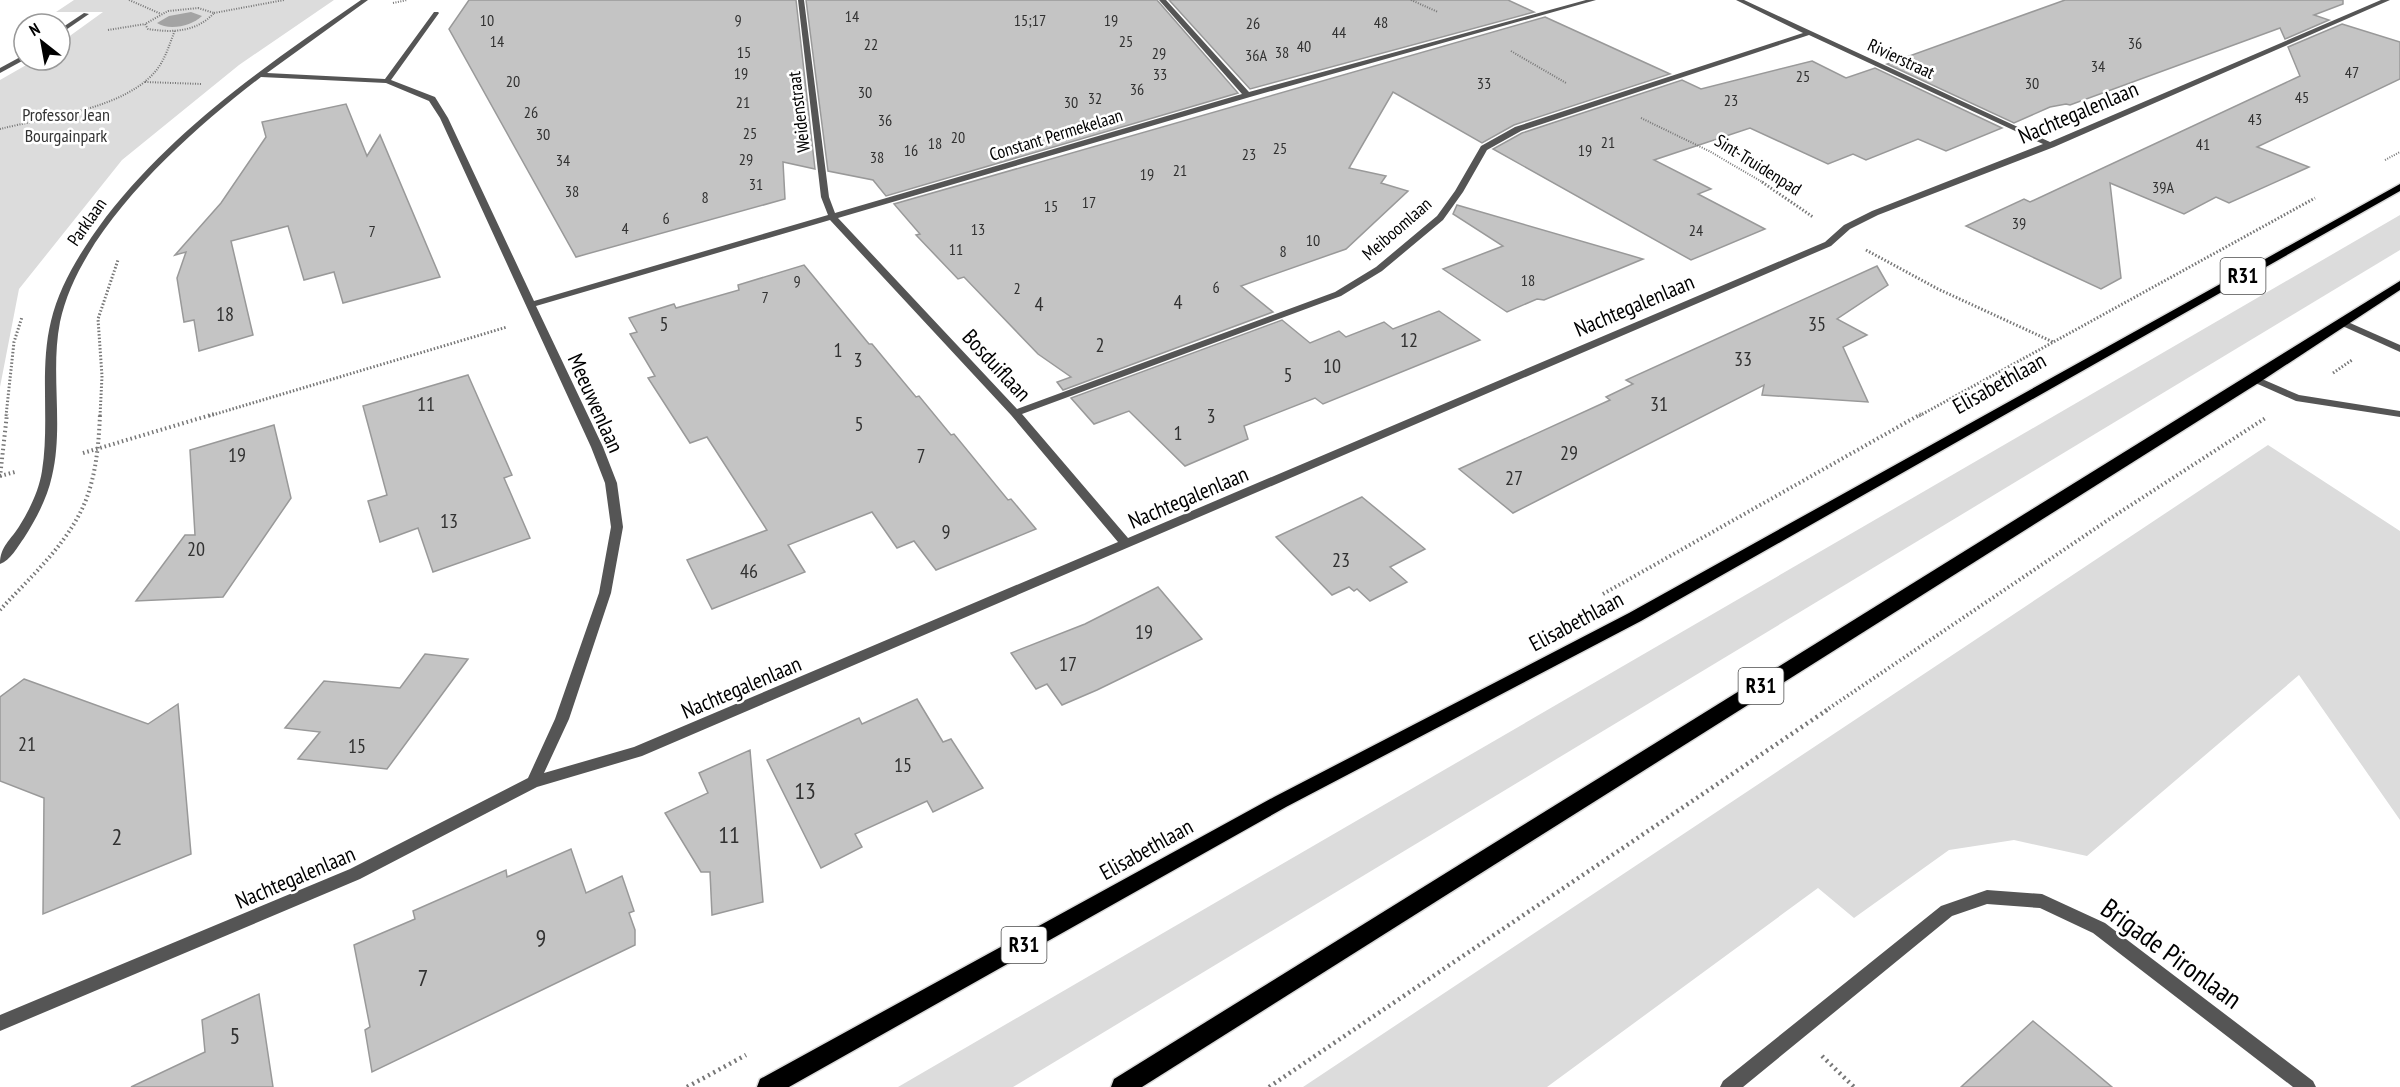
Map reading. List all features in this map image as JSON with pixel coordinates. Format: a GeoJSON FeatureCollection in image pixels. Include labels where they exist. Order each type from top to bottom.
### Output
{"type":"FeatureCollection","features":[{"type":"Feature","properties":{"kind":"main road","name":"Elisabethlaan"},"geometry":{"type":"LineString","coordinates":[[768,1087],[1280,802],[1635,617],[2400,187]]}},
{"type":"Feature","properties":{"kind":"main road","name":"R31"},"geometry":{"type":"LineString","coordinates":[[1122,1087],[2255,379],[2400,285]]}},
{"type":"Feature","properties":{"kind":"street","name":"Parklaan"},"geometry":{"type":"LineString","coordinates":[[0,560],[36,508],[49,462],[50,361],[57,319],[80,260],[119,205],[181,138],[243,85],[365,0]]}},
{"type":"Feature","properties":{"kind":"street","name":"Weidenstraat"},"geometry":{"type":"LineString","coordinates":[[801,0],[825,197],[833,218]]}},
{"type":"Feature","properties":{"kind":"street"},"geometry":{"type":"LineString","coordinates":[[1162,0],[1247,95]]}},
{"type":"Feature","properties":{"kind":"street","name":"Constant Permekelaan"},"geometry":{"type":"LineString","coordinates":[[530,305],[1247,95],[1593,0]]}},
{"type":"Feature","properties":{"kind":"street","name":"Rivierstraat"},"geometry":{"type":"LineString","coordinates":[[1739,0],[2051,146]]}},
{"type":"Feature","properties":{"kind":"street","name":"Nachtegalenlaan"},"geometry":{"type":"LineString","coordinates":[[0,1023],[355,874],[533,782],[637,752],[1828,244],[1835,233],[1882,212],[2051,146],[2387,0]]}},
{"type":"Feature","properties":{"kind":"street"},"geometry":{"type":"LineString","coordinates":[[387,81],[436,13]]}},
{"type":"Feature","properties":{"kind":"street"},"geometry":{"type":"LineString","coordinates":[[72,24],[86,14]]}},
{"type":"Feature","properties":{"kind":"street","name":"Meiboomlaan"},"geometry":{"type":"LineString","coordinates":[[1016,413],[1338,294],[1379,269],[1440,218],[1459,192],[1484,148],[1518,129],[1599,100],[1809,33]]}},
{"type":"Feature","properties":{"kind":"street","name":"Meeuwenlaan"},"geometry":{"type":"LineString","coordinates":[[258,75],[387,81],[432,99],[444,118],[597,447],[610,483],[616,527],[605,593],[562,719],[533,782]]}},
{"type":"Feature","properties":{"kind":"street","name":"Bosduiflaan"},"geometry":{"type":"LineString","coordinates":[[833,218],[1016,413],[1127,544]]}},
{"type":"Feature","properties":{"kind":"street"},"geometry":{"type":"LineString","coordinates":[[2341,322],[2400,349]]}},
{"type":"Feature","properties":{"kind":"street"},"geometry":{"type":"LineString","coordinates":[[2255,379],[2296,398],[2400,414]]}},
{"type":"Feature","properties":{"kind":"street","name":"Brigade Pironlaan"},"geometry":{"type":"LineString","coordinates":[[1730,1087],[1947,911],[1987,897],[2042,901],[2099,928],[2307,1087]]}},
{"type":"Feature","properties":{"kind":"path"},"geometry":{"type":"LineString","coordinates":[[129,0],[161,14]]}},
{"type":"Feature","properties":{"kind":"path"},"geometry":{"type":"LineString","coordinates":[[214,13],[208,9],[195,8],[161,14],[145,24],[148,29],[175,30],[195,26],[209,20],[214,13],[284,0]]}},
{"type":"Feature","properties":{"kind":"path"},"geometry":{"type":"LineString","coordinates":[[385,5],[407,0]]}},
{"type":"Feature","properties":{"kind":"path","name":"Sint-Truidenpad"},"geometry":{"type":"LineString","coordinates":[[1412,0],[1482,32],[1544,71],[1599,100],[1707,148],[1765,181],[1835,233],[1938,290],[2051,341],[2085,362]]}},
{"type":"Feature","properties":{"kind":"path"},"geometry":{"type":"LineString","coordinates":[[0,129],[97,104],[144,82],[157,71],[175,30]]}},
{"type":"Feature","properties":{"kind":"path"},"geometry":{"type":"LineString","coordinates":[[144,82],[243,85]]}},
{"type":"Feature","properties":{"kind":"path"},"geometry":{"type":"LineString","coordinates":[[2380,163],[2400,152]]}},
{"type":"Feature","properties":{"kind":"path"},"geometry":{"type":"LineString","coordinates":[[1599,596],[2051,341],[2319,196]]}},
{"type":"Feature","properties":{"kind":"path"},"geometry":{"type":"LineString","coordinates":[[0,610],[52,554],[76,521],[90,489],[98,449],[102,376],[98,319],[119,257]]}},
{"type":"Feature","properties":{"kind":"path"},"geometry":{"type":"LineString","coordinates":[[0,476],[98,449],[536,318]]}},
{"type":"Feature","properties":{"kind":"path"},"geometry":{"type":"LineString","coordinates":[[1269,1087],[2102,525],[2381,340]]}},
{"type":"Feature","properties":{"kind":"path"},"geometry":{"type":"LineString","coordinates":[[1798,1033],[1854,1087]]}},
{"type":"Feature","properties":{"kind":"path"},"geometry":{"type":"LineString","coordinates":[[687,1087],[750,1053]]}},
{"type":"Feature","properties":{"kind":"green space","name":"Professor Jean Bourgainpark"},"geometry":{"type":"Polygon","coordinates":[[[74,0],[334,0],[239,65],[122,160],[19,289],[0,387],[0,80],[14,72],[72,72],[72,34],[103,12],[56,12],[74,0]]]}},
{"type":"Feature","properties":{"kind":"green space"},"geometry":{"type":"Polygon","coordinates":[[[2400,215],[2400,250],[1013,1087],[898,1087],[2400,215]]]}},
{"type":"Feature","properties":{"kind":"green space"},"geometry":{"type":"Polygon","coordinates":[[[2268,445],[2400,531],[2400,820],[2299,675],[2087,856],[2014,840],[1949,850],[1854,918],[1818,888],[1547,1087],[1303,1087],[2268,445]]]}},
{"type":"Feature","properties":{"kind":"shaded area"},"geometry":{"type":"Polygon","coordinates":[[[191,12],[202,16],[192,22],[174,27],[157,23],[169,16],[191,12]]]}},
{"type":"Feature","properties":{"kind":"building"},"geometry":{"type":"Polygon","coordinates":[[[469,0],[796,0],[815,169],[783,162],[785,199],[576,257],[449,29],[469,0]]]}},
{"type":"Feature","properties":{"kind":"building"},"geometry":{"type":"Polygon","coordinates":[[[806,0],[1157,0],[1238,93],[886,196],[873,180],[828,171],[806,0]]]}},
{"type":"Feature","properties":{"kind":"building"},"geometry":{"type":"Polygon","coordinates":[[[1169,0],[1508,0],[1534,12],[1250,89],[1169,0]]]}},
{"type":"Feature","properties":{"kind":"building"},"geometry":{"type":"Polygon","coordinates":[[[2065,0],[2343,0],[2343,4],[2314,15],[2329,20],[2285,39],[2280,28],[2070,105],[2050,107],[2014,123],[1887,64],[2065,0]]]}},
{"type":"Feature","properties":{"kind":"building"},"geometry":{"type":"Polygon","coordinates":[[[1545,17],[1670,74],[1514,125],[1482,143],[1393,92],[1349,168],[1386,176],[1381,183],[1408,191],[1346,249],[1241,286],[1273,312],[1063,390],[1057,382],[1071,377],[1038,354],[964,277],[958,279],[916,235],[920,234],[894,204],[1545,17]]]}},
{"type":"Feature","properties":{"kind":"building"},"geometry":{"type":"Polygon","coordinates":[[[2342,24],[2400,42],[2400,79],[2257,147],[2309,167],[2229,203],[2216,197],[2184,214],[2110,183],[2121,278],[2101,289],[1966,226],[2024,199],[2030,202],[2300,76],[2288,47],[2342,24]]]}},
{"type":"Feature","properties":{"kind":"building"},"geometry":{"type":"Polygon","coordinates":[[[1812,61],[1846,78],[1875,68],[2002,128],[1946,151],[1918,139],[1866,160],[1853,154],[1828,164],[1750,128],[1654,160],[1711,189],[1698,194],[1765,229],[1691,260],[1493,149],[1522,133],[1682,80],[1701,89],[1812,61]]]}},
{"type":"Feature","properties":{"kind":"building"},"geometry":{"type":"Polygon","coordinates":[[[346,104],[367,156],[380,135],[440,277],[343,303],[334,272],[304,280],[288,226],[231,241],[253,335],[199,351],[194,320],[184,322],[177,278],[186,252],[175,255],[221,203],[266,137],[262,122],[346,104]]]}},
{"type":"Feature","properties":{"kind":"building"},"geometry":{"type":"Polygon","coordinates":[[[1457,205],[1643,259],[1544,300],[1537,299],[1507,312],[1443,269],[1503,246],[1453,214],[1457,205]]]}},
{"type":"Feature","properties":{"kind":"building"},"geometry":{"type":"Polygon","coordinates":[[[804,265],[869,344],[872,344],[916,397],[919,396],[951,435],[954,434],[1008,500],[1011,499],[1036,529],[936,570],[914,541],[897,548],[872,512],[788,545],[805,572],[712,609],[687,560],[767,530],[707,437],[690,443],[648,378],[655,376],[630,334],[637,332],[629,318],[674,304],[676,308],[739,290],[738,285],[804,265]]]}},
{"type":"Feature","properties":{"kind":"building"},"geometry":{"type":"Polygon","coordinates":[[[1877,266],[1888,285],[1837,319],[1867,335],[1843,347],[1868,402],[1762,395],[1764,385],[1513,513],[1459,469],[1610,400],[1606,397],[1633,384],[1626,380],[1877,266]]]}},
{"type":"Feature","properties":{"kind":"building"},"geometry":{"type":"Polygon","coordinates":[[[1439,311],[1480,340],[1323,404],[1315,398],[1244,426],[1248,439],[1185,466],[1129,411],[1094,424],[1071,398],[1282,320],[1310,343],[1339,331],[1346,337],[1384,322],[1393,329],[1439,311]]]}},
{"type":"Feature","properties":{"kind":"building"},"geometry":{"type":"Polygon","coordinates":[[[468,375],[512,475],[504,478],[530,538],[433,572],[418,528],[380,542],[368,501],[387,495],[363,406],[468,375]]]}},
{"type":"Feature","properties":{"kind":"building"},"geometry":{"type":"Polygon","coordinates":[[[274,425],[291,498],[223,597],[136,601],[185,535],[195,535],[190,450],[274,425]]]}},
{"type":"Feature","properties":{"kind":"building"},"geometry":{"type":"Polygon","coordinates":[[[1362,497],[1425,549],[1390,567],[1407,582],[1370,601],[1357,589],[1354,591],[1349,587],[1332,595],[1276,537],[1362,497]]]}},
{"type":"Feature","properties":{"kind":"building"},"geometry":{"type":"Polygon","coordinates":[[[1158,587],[1202,639],[1097,690],[1062,705],[1047,684],[1036,689],[1011,653],[1085,624],[1158,587]]]}},
{"type":"Feature","properties":{"kind":"building"},"geometry":{"type":"Polygon","coordinates":[[[425,654],[468,659],[387,769],[298,759],[320,732],[285,728],[324,681],[400,688],[425,654]]]}},
{"type":"Feature","properties":{"kind":"building"},"geometry":{"type":"Polygon","coordinates":[[[24,679],[148,724],[178,704],[191,854],[43,914],[44,798],[0,781],[0,697],[24,679]]]}},
{"type":"Feature","properties":{"kind":"building"},"geometry":{"type":"Polygon","coordinates":[[[917,699],[943,742],[951,739],[983,788],[933,812],[927,801],[855,834],[862,847],[821,868],[767,760],[859,718],[862,724],[917,699]]]}},
{"type":"Feature","properties":{"kind":"building"},"geometry":{"type":"Polygon","coordinates":[[[750,750],[763,902],[712,915],[710,872],[701,872],[665,813],[708,793],[699,773],[750,750]]]}},
{"type":"Feature","properties":{"kind":"building"},"geometry":{"type":"Polygon","coordinates":[[[571,849],[586,893],[622,876],[634,911],[629,913],[635,930],[635,945],[372,1072],[365,1030],[370,1027],[354,945],[415,919],[413,911],[506,870],[507,877],[571,849]]]}},
{"type":"Feature","properties":{"kind":"building"},"geometry":{"type":"Polygon","coordinates":[[[259,994],[273,1087],[131,1087],[205,1052],[202,1020],[259,994]]]}},
{"type":"Feature","properties":{"kind":"building"},"geometry":{"type":"Polygon","coordinates":[[[2033,1021],[2068,1050],[2112,1087],[1961,1087],[2033,1021]]]}}]}
